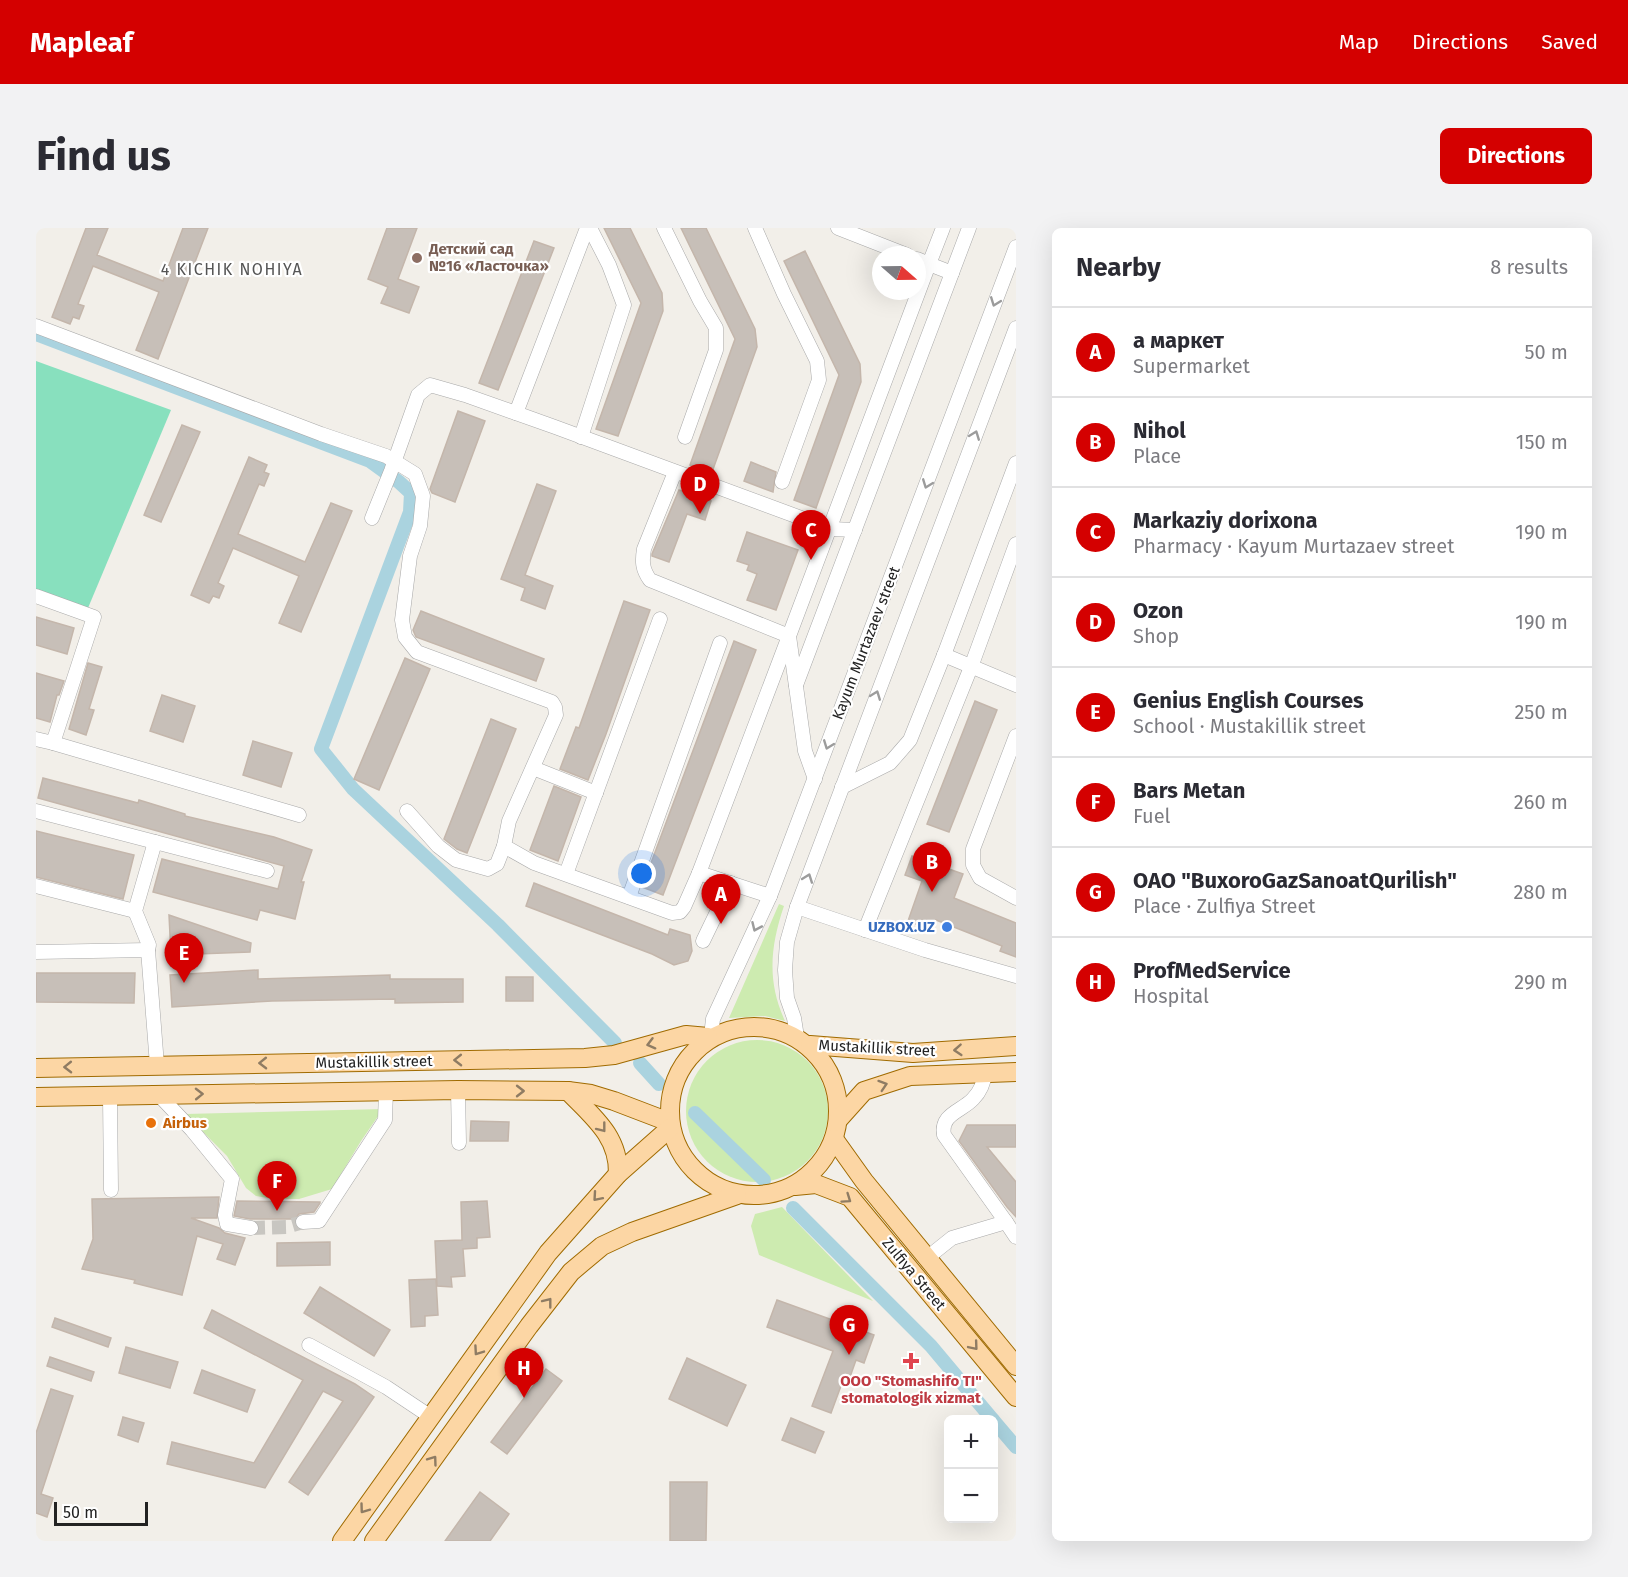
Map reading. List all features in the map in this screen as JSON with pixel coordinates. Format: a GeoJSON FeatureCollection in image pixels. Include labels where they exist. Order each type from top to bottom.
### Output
{"type":"FeatureCollection","features":[{"type":"Feature","properties":{"kind":"main road","name":"Mustakillik street"},"geometry":{"type":"LineString","coordinates":[[36,1068],[585,1058],[614,1055],[686,1035],[710,1037],[742,1026],[770,1027],[803,1041],[913,1053],[1016,1046]]}},
{"type":"Feature","properties":{"kind":"main road"},"geometry":{"type":"LineString","coordinates":[[342,1541],[548,1253],[618,1174],[670,1125],[671,1095],[678,1077],[710,1037]]}},
{"type":"Feature","properties":{"kind":"main road","name":"Mustakillik street"},"geometry":{"type":"LineString","coordinates":[[36,1097],[458,1090],[567,1091],[591,1094],[614,1101],[670,1125],[687,1164],[711,1184],[737,1195],[766,1197],[793,1186],[810,1174],[824,1158],[834,1139],[838,1120],[837,1093],[828,1069],[803,1041]]}},
{"type":"Feature","properties":{"kind":"main road"},"geometry":{"type":"LineString","coordinates":[[150,1065],[150,1095]]}},
{"type":"Feature","properties":{"kind":"main road","name":"Mustakillik street"},"geometry":{"type":"LineString","coordinates":[[838,1120],[864,1091],[910,1076],[1016,1072]]}},
{"type":"Feature","properties":{"kind":"main road"},"geometry":{"type":"LineString","coordinates":[[567,1091],[608,1135],[618,1160],[618,1174]]}},
{"type":"Feature","properties":{"kind":"main road","name":"Zulfiya Street"},"geometry":{"type":"LineString","coordinates":[[834,1139],[864,1181],[1016,1366]]}},
{"type":"Feature","properties":{"kind":"main road","name":"Zulfiya Street"},"geometry":{"type":"LineString","coordinates":[[793,1186],[816,1184],[850,1197],[1016,1397]]}},
{"type":"Feature","properties":{"kind":"main road"},"geometry":{"type":"LineString","coordinates":[[374,1541],[529,1326],[571,1272],[602,1246],[632,1232],[737,1195]]}},
{"type":"Feature","properties":{"kind":"main road"},"geometry":{"type":"LineString","coordinates":[[431,1417],[452,1434]]}},
{"type":"Feature","properties":{"kind":"street"},"geometry":{"type":"LineString","coordinates":[[516,413],[589,228]]}},
{"type":"Feature","properties":{"kind":"street"},"geometry":{"type":"LineString","coordinates":[[581,437],[624,305],[609,265],[589,228]]}},
{"type":"Feature","properties":{"kind":"street"},"geometry":{"type":"LineString","coordinates":[[664,228],[716,328],[716,350],[685,437]]}},
{"type":"Feature","properties":{"kind":"street"},"geometry":{"type":"LineString","coordinates":[[755,228],[817,361],[819,380],[782,482]]}},
{"type":"Feature","properties":{"kind":"street"},"geometry":{"type":"LineString","coordinates":[[838,228],[884,246]]}},
{"type":"Feature","properties":{"kind":"street"},"geometry":{"type":"LineString","coordinates":[[926,256],[943,228]]}},
{"type":"Feature","properties":{"kind":"street"},"geometry":{"type":"LineString","coordinates":[[795,687],[969,228]]}},
{"type":"Feature","properties":{"kind":"street","name":"Kayum Murtazaev street"},"geometry":{"type":"LineString","coordinates":[[710,1037],[713,1019],[770,896],[1016,247]]}},
{"type":"Feature","properties":{"kind":"street"},"geometry":{"type":"LineString","coordinates":[[926,262],[952,273]]}},
{"type":"Feature","properties":{"kind":"street"},"geometry":{"type":"LineString","coordinates":[[504,846],[534,863],[672,913],[680,912],[684,907],[831,529],[910,300]]}},
{"type":"Feature","properties":{"kind":"street"},"geometry":{"type":"LineString","coordinates":[[36,326],[415,474],[423,496],[420,526],[410,556],[406,583],[402,620],[405,637],[417,652],[552,702],[556,715],[509,821],[504,846],[497,864],[488,869],[456,860],[438,846],[407,811]]}},
{"type":"Feature","properties":{"kind":"street","name":"Kayum Murtazaev street"},"geometry":{"type":"LineString","coordinates":[[803,1041],[787,998],[785,970],[788,942],[797,907],[1016,328]]}},
{"type":"Feature","properties":{"kind":"street"},"geometry":{"type":"LineString","coordinates":[[372,518],[418,395],[430,385],[516,413],[831,529],[855,530]]}},
{"type":"Feature","properties":{"kind":"street"},"geometry":{"type":"LineString","coordinates":[[842,787],[890,763],[910,740],[1016,463]]}},
{"type":"Feature","properties":{"kind":"street"},"geometry":{"type":"LineString","coordinates":[[675,472],[644,549],[642,562],[644,572],[650,580],[789,636]]}},
{"type":"Feature","properties":{"kind":"street"},"geometry":{"type":"LineString","coordinates":[[865,930],[971,667],[1016,544]]}},
{"type":"Feature","properties":{"kind":"street"},"geometry":{"type":"LineString","coordinates":[[36,596],[94,617],[52,743]]}},
{"type":"Feature","properties":{"kind":"street"},"geometry":{"type":"LineString","coordinates":[[566,874],[660,619]]}},
{"type":"Feature","properties":{"kind":"street"},"geometry":{"type":"LineString","coordinates":[[789,636],[805,751],[815,779]]}},
{"type":"Feature","properties":{"kind":"street"},"geometry":{"type":"LineString","coordinates":[[629,897],[720,643]]}},
{"type":"Feature","properties":{"kind":"street"},"geometry":{"type":"LineString","coordinates":[[944,655],[1016,685]]}},
{"type":"Feature","properties":{"kind":"street"},"geometry":{"type":"LineString","coordinates":[[1016,736],[973,849],[973,865],[980,878],[1016,898]]}},
{"type":"Feature","properties":{"kind":"street"},"geometry":{"type":"LineString","coordinates":[[36,739],[299,815]]}},
{"type":"Feature","properties":{"kind":"street"},"geometry":{"type":"LineString","coordinates":[[533,768],[596,793]]}},
{"type":"Feature","properties":{"kind":"street"},"geometry":{"type":"LineString","coordinates":[[36,811],[267,871]]}},
{"type":"Feature","properties":{"kind":"street"},"geometry":{"type":"LineString","coordinates":[[150,1065],[148,945],[135,911],[155,842]]}},
{"type":"Feature","properties":{"kind":"street"},"geometry":{"type":"LineString","coordinates":[[699,873],[770,896]]}},
{"type":"Feature","properties":{"kind":"street"},"geometry":{"type":"LineString","coordinates":[[703,941],[731,883]]}},
{"type":"Feature","properties":{"kind":"street"},"geometry":{"type":"LineString","coordinates":[[36,886],[135,911]]}},
{"type":"Feature","properties":{"kind":"street"},"geometry":{"type":"LineString","coordinates":[[797,907],[925,950],[1016,976]]}},
{"type":"Feature","properties":{"kind":"street"},"geometry":{"type":"LineString","coordinates":[[36,952],[148,950]]}},
{"type":"Feature","properties":{"kind":"street"},"geometry":{"type":"LineString","coordinates":[[985,1072],[984,1081],[974,1098],[953,1112],[943,1129],[944,1135],[1016,1237]]}},
{"type":"Feature","properties":{"kind":"street"},"geometry":{"type":"LineString","coordinates":[[458,1090],[459,1143]]}},
{"type":"Feature","properties":{"kind":"street"},"geometry":{"type":"LineString","coordinates":[[303,1222],[319,1221],[373,1139],[385,1120],[386,1091]]}},
{"type":"Feature","properties":{"kind":"street"},"geometry":{"type":"LineString","coordinates":[[150,1095],[192,1130],[232,1179],[225,1215],[226,1224],[251,1228]]}},
{"type":"Feature","properties":{"kind":"street"},"geometry":{"type":"LineString","coordinates":[[110,1096],[111,1190]]}},
{"type":"Feature","properties":{"kind":"street"},"geometry":{"type":"LineString","coordinates":[[927,1258],[952,1238],[1006,1222]]}},
{"type":"Feature","properties":{"kind":"street"},"geometry":{"type":"LineString","coordinates":[[309,1345],[386,1387],[431,1417]]}},
{"type":"Feature","properties":{"kind":"green space"},"geometry":{"type":"Polygon","coordinates":[[[36,361],[171,410],[88,608],[36,589],[36,361]]]}},
{"type":"Feature","properties":{"kind":"green space"},"geometry":{"type":"Polygon","coordinates":[[[779,904],[784,906],[773,950],[773,978],[779,1007],[785,1021],[765,1016],[729,1018],[779,904]]]}},
{"type":"Feature","properties":{"kind":"green space"},"geometry":{"type":"Polygon","coordinates":[[[757,1040],[784,1046],[807,1061],[822,1084],[828,1111],[822,1138],[807,1161],[784,1176],[757,1182],[730,1176],[707,1161],[692,1138],[686,1111],[692,1084],[707,1061],[730,1046],[757,1040]]]}},
{"type":"Feature","properties":{"kind":"green space"},"geometry":{"type":"Polygon","coordinates":[[[383,1109],[332,1189],[299,1199],[273,1199],[256,1196],[246,1188],[227,1156],[185,1114],[383,1109]]]}},
{"type":"Feature","properties":{"kind":"green space"},"geometry":{"type":"Polygon","coordinates":[[[782,1207],[873,1301],[759,1255],[751,1226],[755,1214],[782,1207]]]}},
{"type":"Feature","properties":{"kind":"building"},"geometry":{"type":"Polygon","coordinates":[[[86,228],[108,228],[97,255],[163,281],[183,228],[208,228],[158,359],[136,350],[159,292],[93,266],[78,304],[84,306],[79,319],[73,317],[70,324],[52,317],[86,228]]]}},
{"type":"Feature","properties":{"kind":"building","name":"Детский сад №16 «Ласточка»"},"geometry":{"type":"Polygon","coordinates":[[[387,228],[417,228],[398,279],[419,287],[409,313],[381,303],[388,287],[368,279],[387,228]]]}},
{"type":"Feature","properties":{"kind":"building"},"geometry":{"type":"Polygon","coordinates":[[[604,228],[630,228],[662,293],[663,311],[618,436],[596,429],[641,303],[604,228]]]}},
{"type":"Feature","properties":{"kind":"building"},"geometry":{"type":"Polygon","coordinates":[[[681,228],[706,228],[755,329],[757,347],[712,472],[690,465],[735,339],[681,228]]]}},
{"type":"Feature","properties":{"kind":"building"},"geometry":{"type":"Polygon","coordinates":[[[534,241],[554,248],[498,390],[479,383],[534,241]]]}},
{"type":"Feature","properties":{"kind":"building"},"geometry":{"type":"Polygon","coordinates":[[[805,251],[860,364],[861,382],[816,508],[794,500],[839,375],[784,261],[805,251]]]}},
{"type":"Feature","properties":{"kind":"building"},"geometry":{"type":"Polygon","coordinates":[[[458,411],[485,421],[455,502],[432,493],[430,489],[458,411]]]}},
{"type":"Feature","properties":{"kind":"building"},"geometry":{"type":"Polygon","coordinates":[[[182,425],[200,432],[161,522],[144,515],[182,425]]]}},
{"type":"Feature","properties":{"kind":"building"},"geometry":{"type":"Polygon","coordinates":[[[249,457],[267,465],[264,472],[269,474],[264,486],[259,484],[238,534],[305,562],[331,503],[352,511],[301,632],[279,623],[299,576],[233,548],[218,583],[224,586],[219,598],[213,596],[209,603],[191,595],[249,457]]]}},
{"type":"Feature","properties":{"kind":"building"},"geometry":{"type":"Polygon","coordinates":[[[751,462],[776,472],[773,492],[744,481],[751,462]]]}},
{"type":"Feature","properties":{"kind":"building"},"geometry":{"type":"Polygon","coordinates":[[[537,484],[556,491],[525,575],[553,586],[545,609],[521,600],[525,588],[501,579],[537,484]]]}},
{"type":"Feature","properties":{"kind":"building"},"geometry":{"type":"Polygon","coordinates":[[[679,490],[711,501],[705,520],[687,514],[669,562],[652,556],[652,554],[679,490]]]}},
{"type":"Feature","properties":{"kind":"building"},"geometry":{"type":"Polygon","coordinates":[[[747,532],[798,550],[776,610],[747,600],[757,574],[747,570],[749,565],[737,561],[747,532]]]}},
{"type":"Feature","properties":{"kind":"building"},"geometry":{"type":"Polygon","coordinates":[[[624,601],[650,610],[588,780],[560,769],[576,727],[579,728],[624,601]]]}},
{"type":"Feature","properties":{"kind":"building"},"geometry":{"type":"Polygon","coordinates":[[[421,611],[544,659],[536,681],[416,637],[413,630],[421,611]]]}},
{"type":"Feature","properties":{"kind":"building"},"geometry":{"type":"Polygon","coordinates":[[[36,617],[74,628],[67,654],[36,645],[36,617]]]}},
{"type":"Feature","properties":{"kind":"building"},"geometry":{"type":"Polygon","coordinates":[[[734,641],[756,650],[663,895],[642,887],[734,641]]]}},
{"type":"Feature","properties":{"kind":"building"},"geometry":{"type":"Polygon","coordinates":[[[405,658],[430,669],[379,790],[354,779],[405,658]]]}},
{"type":"Feature","properties":{"kind":"building"},"geometry":{"type":"Polygon","coordinates":[[[88,663],[102,667],[89,709],[94,710],[86,735],[69,729],[88,663]]]}},
{"type":"Feature","properties":{"kind":"building"},"geometry":{"type":"Polygon","coordinates":[[[36,673],[64,681],[57,695],[50,722],[36,718],[36,673]]]}},
{"type":"Feature","properties":{"kind":"building"},"geometry":{"type":"Polygon","coordinates":[[[162,695],[195,706],[183,742],[150,731],[162,695]]]}},
{"type":"Feature","properties":{"kind":"building"},"geometry":{"type":"Polygon","coordinates":[[[975,701],[997,710],[949,832],[927,824],[975,701]]]}},
{"type":"Feature","properties":{"kind":"building"},"geometry":{"type":"Polygon","coordinates":[[[491,719],[516,729],[467,853],[444,839],[491,719]]]}},
{"type":"Feature","properties":{"kind":"building"},"geometry":{"type":"Polygon","coordinates":[[[253,741],[292,753],[281,787],[243,775],[253,741]]]}},
{"type":"Feature","properties":{"kind":"building"},"geometry":{"type":"Polygon","coordinates":[[[43,778],[138,803],[139,800],[185,814],[185,816],[274,837],[312,850],[301,882],[304,882],[295,919],[260,910],[257,920],[153,892],[162,859],[278,889],[284,866],[38,798],[43,778]]]}},
{"type":"Feature","properties":{"kind":"building"},"geometry":{"type":"Polygon","coordinates":[[[554,786],[581,797],[558,861],[530,850],[554,786]]]}},
{"type":"Feature","properties":{"kind":"building"},"geometry":{"type":"Polygon","coordinates":[[[36,831],[134,855],[123,899],[36,877],[36,831]]]}},
{"type":"Feature","properties":{"kind":"building"},"geometry":{"type":"Polygon","coordinates":[[[912,856],[963,874],[954,898],[1016,923],[1016,957],[1000,951],[1002,946],[936,920],[932,930],[908,921],[922,881],[905,875],[912,856]]]}},
{"type":"Feature","properties":{"kind":"building"},"geometry":{"type":"Polygon","coordinates":[[[534,883],[668,935],[670,929],[690,935],[692,951],[688,961],[674,965],[652,954],[526,906],[534,883]]]}},
{"type":"Feature","properties":{"kind":"building"},"geometry":{"type":"Polygon","coordinates":[[[169,915],[251,943],[250,952],[171,955],[169,915]]]}},
{"type":"Feature","properties":{"kind":"building"},"geometry":{"type":"Polygon","coordinates":[[[258,970],[258,979],[390,975],[390,979],[463,979],[463,1002],[395,1003],[395,999],[272,1001],[172,1007],[170,975],[258,970]]]}},
{"type":"Feature","properties":{"kind":"building"},"geometry":{"type":"Polygon","coordinates":[[[36,973],[135,973],[134,1003],[36,1002],[36,973]]]}},
{"type":"Feature","properties":{"kind":"building"},"geometry":{"type":"Polygon","coordinates":[[[506,977],[533,977],[533,1001],[506,1001],[506,977]]]}},
{"type":"Feature","properties":{"kind":"building"},"geometry":{"type":"Polygon","coordinates":[[[471,1121],[509,1122],[508,1141],[470,1141],[471,1121]]]}},
{"type":"Feature","properties":{"kind":"building"},"geometry":{"type":"Polygon","coordinates":[[[967,1125],[1016,1125],[1016,1147],[987,1147],[1016,1182],[1016,1217],[959,1141],[967,1125]]]}},
{"type":"Feature","properties":{"kind":"building"},"geometry":{"type":"Polygon","coordinates":[[[219,1197],[217,1218],[191,1218],[219,1228],[225,1233],[245,1238],[235,1265],[217,1259],[223,1244],[197,1236],[182,1295],[134,1283],[135,1280],[82,1269],[93,1239],[92,1199],[219,1197]]]}},
{"type":"Feature","properties":{"kind":"building"},"geometry":{"type":"Polygon","coordinates":[[[237,1201],[320,1203],[314,1212],[299,1214],[295,1219],[250,1219],[234,1216],[237,1201]]]}},
{"type":"Feature","properties":{"kind":"building"},"geometry":{"type":"Polygon","coordinates":[[[487,1201],[490,1237],[477,1238],[477,1248],[463,1249],[465,1276],[451,1277],[452,1287],[437,1286],[435,1241],[462,1240],[461,1202],[487,1201]]]}},
{"type":"Feature","properties":{"kind":"building"},"geometry":{"type":"Polygon","coordinates":[[[330,1242],[330,1265],[277,1266],[277,1243],[330,1242]]]}},
{"type":"Feature","properties":{"kind":"building"},"geometry":{"type":"Polygon","coordinates":[[[436,1279],[438,1315],[425,1316],[425,1326],[411,1327],[409,1280],[436,1279]]]}},
{"type":"Feature","properties":{"kind":"building"},"geometry":{"type":"Polygon","coordinates":[[[320,1287],[390,1330],[374,1356],[304,1313],[320,1287]]]}},
{"type":"Feature","properties":{"kind":"building"},"geometry":{"type":"Polygon","coordinates":[[[777,1300],[874,1335],[864,1363],[856,1360],[850,1377],[845,1375],[831,1413],[812,1406],[833,1351],[767,1327],[777,1300]]]}},
{"type":"Feature","properties":{"kind":"building"},"geometry":{"type":"Polygon","coordinates":[[[212,1310],[355,1384],[374,1397],[308,1495],[289,1482],[343,1401],[323,1391],[265,1488],[167,1464],[172,1442],[254,1463],[303,1380],[204,1328],[212,1310]]]}},
{"type":"Feature","properties":{"kind":"building"},"geometry":{"type":"Polygon","coordinates":[[[55,1318],[111,1338],[108,1347],[52,1327],[55,1318]]]}},
{"type":"Feature","properties":{"kind":"building"},"geometry":{"type":"Polygon","coordinates":[[[126,1347],[178,1362],[170,1388],[119,1373],[126,1347]]]}},
{"type":"Feature","properties":{"kind":"building"},"geometry":{"type":"Polygon","coordinates":[[[50,1357],[94,1372],[91,1381],[47,1366],[50,1357]]]}},
{"type":"Feature","properties":{"kind":"building"},"geometry":{"type":"Polygon","coordinates":[[[687,1358],[746,1385],[727,1426],[669,1399],[687,1358]]]}},
{"type":"Feature","properties":{"kind":"building"},"geometry":{"type":"Polygon","coordinates":[[[546,1369],[562,1381],[507,1454],[491,1442],[546,1369]]]}},
{"type":"Feature","properties":{"kind":"building"},"geometry":{"type":"Polygon","coordinates":[[[202,1370],[255,1390],[247,1412],[194,1393],[202,1370]]]}},
{"type":"Feature","properties":{"kind":"building"},"geometry":{"type":"Polygon","coordinates":[[[51,1389],[73,1396],[41,1494],[53,1498],[47,1517],[36,1513],[36,1433],[51,1389]]]}},
{"type":"Feature","properties":{"kind":"building"},"geometry":{"type":"Polygon","coordinates":[[[123,1417],[144,1423],[138,1442],[118,1435],[123,1417]]]}},
{"type":"Feature","properties":{"kind":"building"},"geometry":{"type":"Polygon","coordinates":[[[791,1418],[824,1432],[815,1453],[782,1440],[791,1418]]]}},
{"type":"Feature","properties":{"kind":"building"},"geometry":{"type":"Polygon","coordinates":[[[670,1482],[707,1482],[706,1541],[670,1541],[670,1482]]]}},
{"type":"Feature","properties":{"kind":"building"},"geometry":{"type":"Polygon","coordinates":[[[480,1492],[509,1514],[490,1541],[445,1541],[480,1492]]]}},
{"type":"Feature","properties":{"kind":"waterway"},"geometry":{"type":"LineString","coordinates":[[36,334],[370,461],[411,493],[410,512],[321,749],[353,789],[498,925],[615,1043]]}},
{"type":"Feature","properties":{"kind":"waterway"},"geometry":{"type":"LineString","coordinates":[[640,1063],[659,1084]]}},
{"type":"Feature","properties":{"kind":"waterway"},"geometry":{"type":"LineString","coordinates":[[695,1113],[764,1180]]}},
{"type":"Feature","properties":{"kind":"waterway"},"geometry":{"type":"LineString","coordinates":[[793,1208],[931,1346],[989,1415]]}},
{"type":"Feature","properties":{"kind":"waterway"},"geometry":{"type":"LineString","coordinates":[[998,1426],[1016,1447]]}},
{"type":"Feature","properties":{"kind":"tunnel"},"geometry":{"type":"LineString","coordinates":[[251,1228],[286,1227],[303,1222]]}},
{"type":"Feature","properties":{"kind":"place","name":"Детский сад №16 «Ласточка»"},"geometry":{"type":"Point","coordinates":[417,258]}},
{"type":"Feature","properties":{"kind":"place","name":"Ozon"},"geometry":{"type":"Point","coordinates":[700,514]}},
{"type":"Feature","properties":{"kind":"place","name":"Markaziy dorixona"},"geometry":{"type":"Point","coordinates":[811,560]}},
{"type":"Feature","properties":{"kind":"place","name":"Nihol"},"geometry":{"type":"Point","coordinates":[932,892]}},
{"type":"Feature","properties":{"kind":"place","name":"а маркет"},"geometry":{"type":"Point","coordinates":[721,924]}},
{"type":"Feature","properties":{"kind":"place","name":"UZBOX.UZ"},"geometry":{"type":"Point","coordinates":[947,927]}},
{"type":"Feature","properties":{"kind":"place","name":"Genius English Courses"},"geometry":{"type":"Point","coordinates":[184,983]}},
{"type":"Feature","properties":{"kind":"place","name":"Airbus"},"geometry":{"type":"Point","coordinates":[151,1123]}},
{"type":"Feature","properties":{"kind":"place","name":"Bars Metan"},"geometry":{"type":"Point","coordinates":[277,1211]}},
{"type":"Feature","properties":{"kind":"place","name":"ОАО \"BuxoroGazSanoatQurilish\""},"geometry":{"type":"Point","coordinates":[849,1355]}},
{"type":"Feature","properties":{"kind":"place","name":"OOO \"Stomashifo TI\" stomatologik xizmat"},"geometry":{"type":"Point","coordinates":[911,1361]}},
{"type":"Feature","properties":{"kind":"place","name":"ProfMedService"},"geometry":{"type":"Point","coordinates":[524,1398]}},
{"type":"Feature","properties":{"kind":"district","name":"4 KICHIK NOHIYA"},"geometry":{"type":"Point","coordinates":[232,269]}}]}
